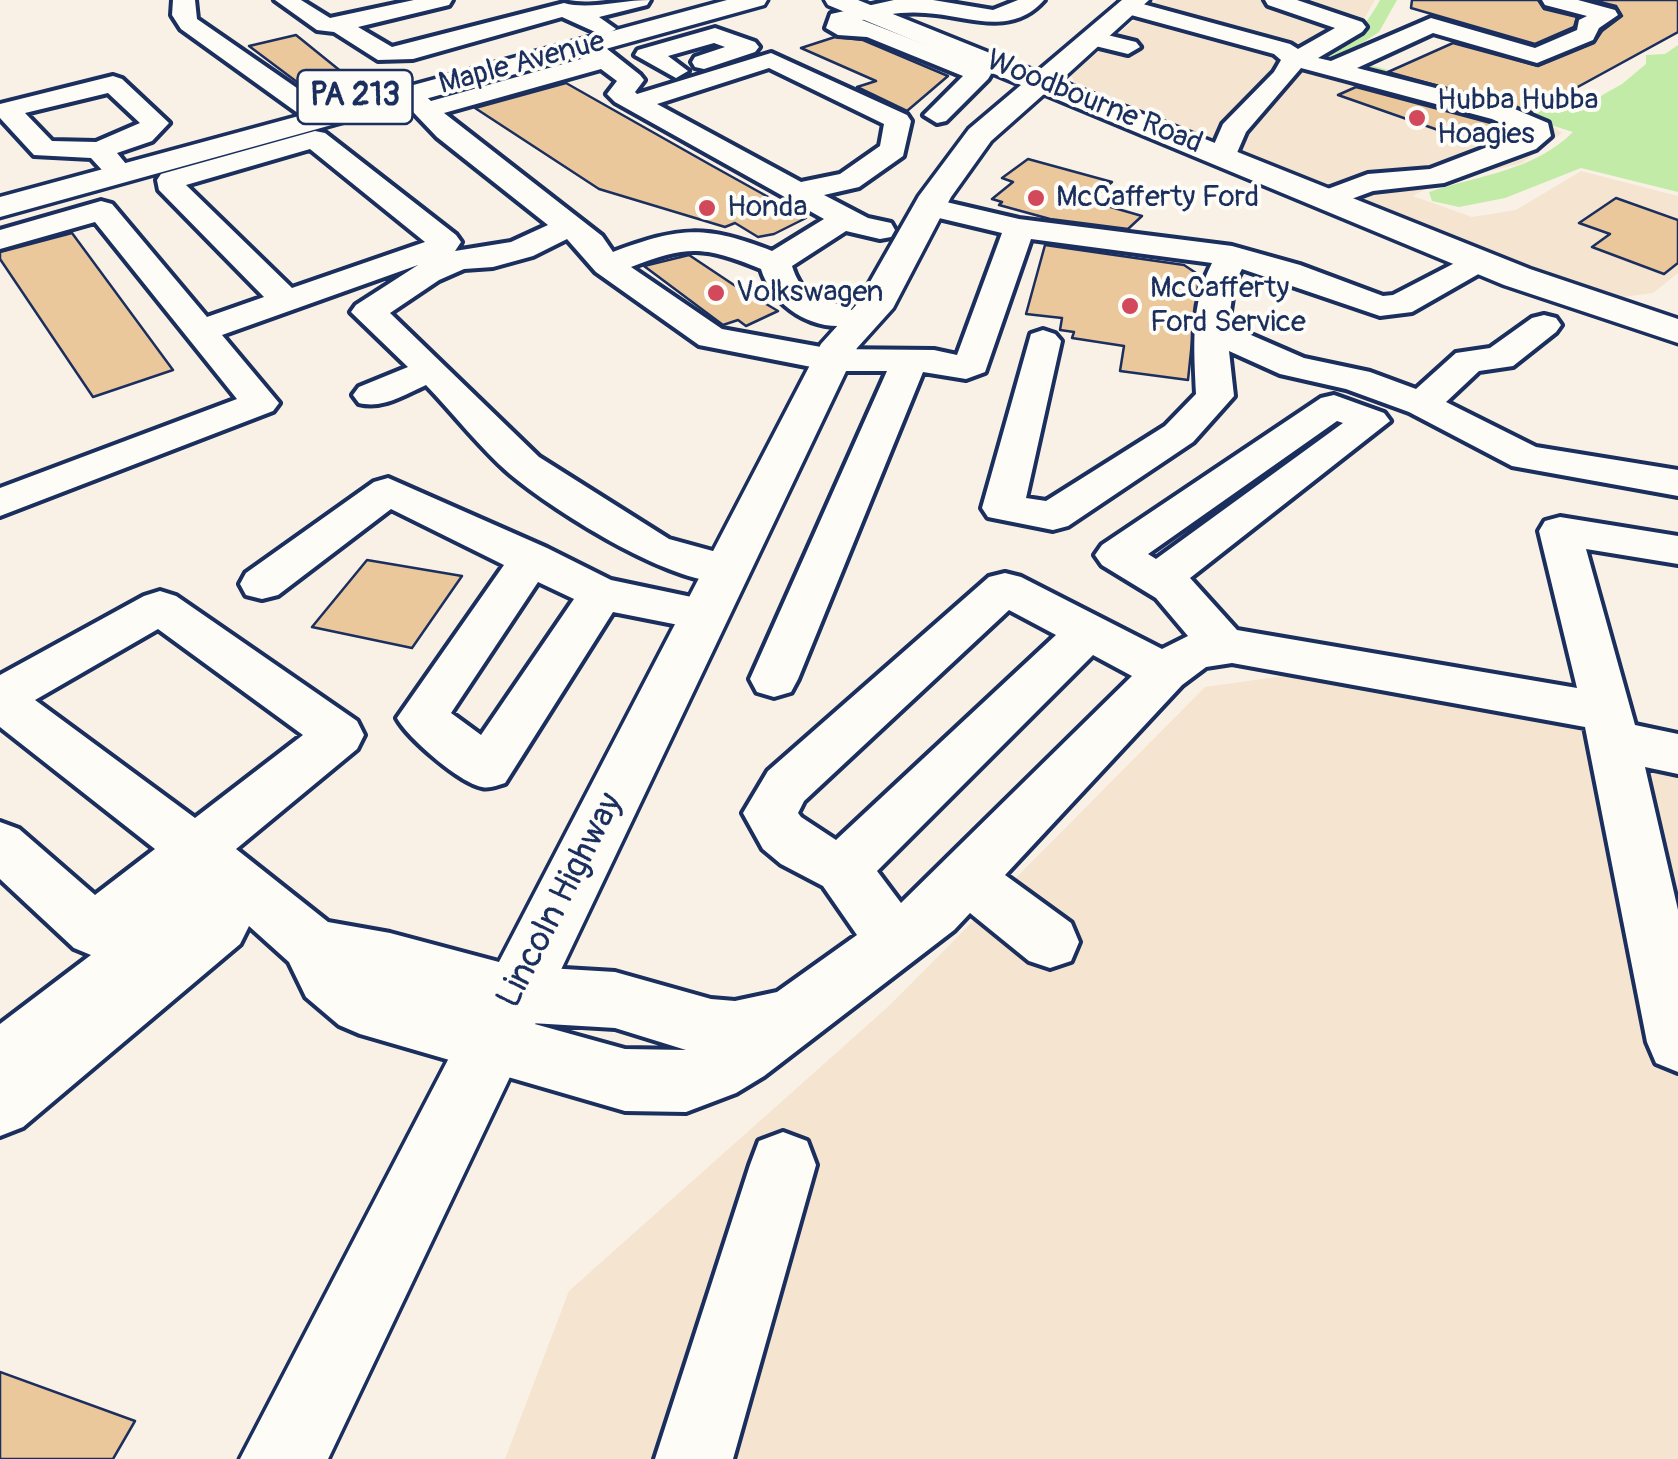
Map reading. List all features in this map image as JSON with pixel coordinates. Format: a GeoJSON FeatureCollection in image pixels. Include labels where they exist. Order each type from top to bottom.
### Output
{"type":"FeatureCollection","features":[{"type":"Feature","properties":{"kind":"main road","name":"Maple Avenue"},"geometry":{"type":"LineString","coordinates":[[0,208],[418,102],[709,7],[755,0]]}},
{"type":"Feature","properties":{"kind":"main road","name":"Lincoln Highway"},"geometry":{"type":"LineString","coordinates":[[844,336],[844,304],[915,178],[976,92],[1028,76],[1091,38],[1128,8]]}},
{"type":"Feature","properties":{"kind":"main road","name":"Lincoln Highway"},"geometry":{"type":"LineString","coordinates":[[283,1459],[844,336],[874,308],[915,178],[973,143],[1028,76],[1128,8]]}},
{"type":"Feature","properties":{"kind":"main road","name":"Woodbourne Road"},"geometry":{"type":"LineString","coordinates":[[853,16],[1228,143],[1327,199],[1461,248],[1587,312],[1678,346]]}},
{"type":"Feature","properties":{"kind":"main road","name":"Maple Avenue"},"geometry":{"type":"LineString","coordinates":[[0,195],[106,157],[313,124],[472,66],[599,45]]}},
{"type":"Feature","properties":{"kind":"main road","name":"Woodbourne Road"},"geometry":{"type":"LineString","coordinates":[[1517,277],[1678,332]]}},
{"type":"Feature","properties":{"kind":"street"},"geometry":{"type":"LineString","coordinates":[[184,0],[183,15],[190,24],[313,124],[445,242],[200,331]]}},
{"type":"Feature","properties":{"kind":"street"},"geometry":{"type":"LineString","coordinates":[[286,0],[324,25],[339,25],[442,0]]}},
{"type":"Feature","properties":{"kind":"street"},"geometry":{"type":"LineString","coordinates":[[578,16],[639,0]]}},
{"type":"Feature","properties":{"kind":"street"},"geometry":{"type":"LineString","coordinates":[[960,0],[1026,5]]}},
{"type":"Feature","properties":{"kind":"street"},"geometry":{"type":"LineString","coordinates":[[1341,66],[1430,26],[1536,56],[1586,35],[1590,31],[1586,25],[1607,15],[1553,0]]}},
{"type":"Feature","properties":{"kind":"street"},"geometry":{"type":"LineString","coordinates":[[709,7],[752,40],[778,42],[853,16],[930,2],[996,18],[1026,5]]}},
{"type":"Feature","properties":{"kind":"street"},"geometry":{"type":"LineString","coordinates":[[930,2],[917,38],[979,74],[976,92]]}},
{"type":"Feature","properties":{"kind":"street"},"geometry":{"type":"LineString","coordinates":[[1293,2],[1337,18]]}},
{"type":"Feature","properties":{"kind":"street"},"geometry":{"type":"LineString","coordinates":[[504,6],[528,19]]}},
{"type":"Feature","properties":{"kind":"street"},"geometry":{"type":"LineString","coordinates":[[1128,8],[1292,61],[1341,66],[1502,114],[1538,129],[1537,136],[1526,144],[1434,176],[1368,184],[1327,199]]}},
{"type":"Feature","properties":{"kind":"street"},"geometry":{"type":"LineString","coordinates":[[1128,8],[1193,26],[1234,17],[1337,18]]}},
{"type":"Feature","properties":{"kind":"street"},"geometry":{"type":"LineString","coordinates":[[339,25],[388,54],[564,10],[578,16],[633,91],[846,219]]}},
{"type":"Feature","properties":{"kind":"street"},"geometry":{"type":"LineString","coordinates":[[386,14],[472,66]]}},
{"type":"Feature","properties":{"kind":"street"},"geometry":{"type":"LineString","coordinates":[[1234,17],[1282,49],[1292,61]]}},
{"type":"Feature","properties":{"kind":"street"},"geometry":{"type":"LineString","coordinates":[[1228,143],[1286,74],[1292,61],[1337,18]]}},
{"type":"Feature","properties":{"kind":"street"},"geometry":{"type":"LineString","coordinates":[[1091,38],[1128,47]]}},
{"type":"Feature","properties":{"kind":"street"},"geometry":{"type":"LineString","coordinates":[[633,91],[676,71],[747,49],[752,40]]}},
{"type":"Feature","properties":{"kind":"street"},"geometry":{"type":"LineString","coordinates":[[633,91],[771,60],[898,121],[893,150],[850,180],[797,192]]}},
{"type":"Feature","properties":{"kind":"street"},"geometry":{"type":"LineString","coordinates":[[112,84],[156,123],[106,157],[44,148],[8,110],[112,84]]}},
{"type":"Feature","properties":{"kind":"street"},"geometry":{"type":"LineString","coordinates":[[418,102],[447,131],[591,243],[608,265],[711,338],[844,336]]}},
{"type":"Feature","properties":{"kind":"street"},"geometry":{"type":"LineString","coordinates":[[287,301],[169,184],[313,124]]}},
{"type":"Feature","properties":{"kind":"street"},"geometry":{"type":"LineString","coordinates":[[774,263],[915,178],[1019,228],[1232,256],[1290,272],[1380,306],[1400,305],[1461,248]]}},
{"type":"Feature","properties":{"kind":"street"},"geometry":{"type":"LineString","coordinates":[[0,240],[100,210],[260,403],[0,503]]}},
{"type":"Feature","properties":{"kind":"street"},"geometry":{"type":"LineString","coordinates":[[570,226],[493,257],[458,260],[428,273],[368,312],[525,466],[715,592]]}},
{"type":"Feature","properties":{"kind":"street"},"geometry":{"type":"LineString","coordinates":[[774,263],[779,283],[792,300],[844,336],[922,361],[966,368],[972,364],[1019,228]]}},
{"type":"Feature","properties":{"kind":"street"},"geometry":{"type":"LineString","coordinates":[[608,265],[668,242],[718,242],[774,263]]}},
{"type":"Feature","properties":{"kind":"street"},"geometry":{"type":"LineString","coordinates":[[1043,340],[1003,508],[1053,516],[1179,434],[1214,396],[1210,330],[1218,284],[1232,256]]}},
{"type":"Feature","properties":{"kind":"street"},"geometry":{"type":"LineString","coordinates":[[1422,404],[1469,361],[1500,358],[1544,325]]}},
{"type":"Feature","properties":{"kind":"street"},"geometry":{"type":"LineString","coordinates":[[1210,330],[1293,366],[1357,380],[1422,404],[1526,457],[1678,483]]}},
{"type":"Feature","properties":{"kind":"street"},"geometry":{"type":"LineString","coordinates":[[774,679],[922,361]]}},
{"type":"Feature","properties":{"kind":"street"},"geometry":{"type":"LineString","coordinates":[[372,395],[431,370]]}},
{"type":"Feature","properties":{"kind":"street"},"geometry":{"type":"LineString","coordinates":[[1158,580],[1272,490],[1371,421],[1334,406],[1117,556],[1158,580],[1172,587],[1225,647]]}},
{"type":"Feature","properties":{"kind":"street"},"geometry":{"type":"LineString","coordinates":[[1526,457],[1531,490],[1678,511]]}},
{"type":"Feature","properties":{"kind":"street"},"geometry":{"type":"LineString","coordinates":[[262,584],[388,492],[601,594],[715,592]]}},
{"type":"Feature","properties":{"kind":"street"},"geometry":{"type":"LineString","coordinates":[[1678,550],[1560,531],[1610,726],[1678,1042]]}},
{"type":"Feature","properties":{"kind":"street"},"geometry":{"type":"LineString","coordinates":[[532,558],[422,718],[487,768],[601,594]]}},
{"type":"Feature","properties":{"kind":"street"},"geometry":{"type":"LineString","coordinates":[[895,941],[843,869],[794,845],[776,829],[798,793],[951,656],[947,640],[1006,588],[1166,672]]}},
{"type":"Feature","properties":{"kind":"street"},"geometry":{"type":"LineString","coordinates":[[0,1063],[191,912],[218,879],[338,734],[160,607],[0,698],[218,879],[310,943],[328,978],[360,1005],[502,1018],[625,1080],[655,1083],[714,1072],[934,912],[1166,672],[1194,651],[1225,647],[1610,726],[1678,754]]}},
{"type":"Feature","properties":{"kind":"street"},"geometry":{"type":"LineString","coordinates":[[843,869],[1089,630]]}},
{"type":"Feature","properties":{"kind":"street"},"geometry":{"type":"LineString","coordinates":[[0,845],[94,930],[218,879]]}},
{"type":"Feature","properties":{"kind":"street"},"geometry":{"type":"LineString","coordinates":[[967,878],[1050,942]]}},
{"type":"Feature","properties":{"kind":"street"},"geometry":{"type":"LineString","coordinates":[[0,1104],[220,926],[218,879]]}},
{"type":"Feature","properties":{"kind":"street"},"geometry":{"type":"LineString","coordinates":[[694,1459],[783,1164]]}},
{"type":"Feature","properties":{"kind":"shaded area"},"geometry":{"type":"Polygon","coordinates":[[[1157,0],[1375,0],[1365,17],[1337,42],[1311,56],[1551,125],[1562,133],[1522,163],[1431,186],[1413,196],[1472,217],[1516,210],[1581,171],[1678,196],[1678,273],[1653,293],[1608,299],[1075,82],[1071,76],[1157,0]]]}},
{"type":"Feature","properties":{"kind":"shaded area"},"geometry":{"type":"Polygon","coordinates":[[[1319,671],[1678,737],[1678,1459],[505,1459],[569,1291],[890,1005],[1205,687],[1319,671]]]}},
{"type":"Feature","properties":{"kind":"green space"},"geometry":{"type":"Polygon","coordinates":[[[1380,0],[1397,0],[1379,32],[1341,57],[1533,110],[1592,101],[1646,64],[1646,55],[1665,54],[1678,45],[1678,192],[1581,168],[1505,198],[1459,207],[1432,201],[1429,192],[1523,164],[1573,132],[1317,56],[1359,29],[1380,0]]]}},
{"type":"Feature","properties":{"kind":"building"},"geometry":{"type":"Polygon","coordinates":[[[1412,0],[1538,0],[1544,9],[1577,17],[1574,27],[1535,44],[1411,8],[1412,0]]]}},
{"type":"Feature","properties":{"kind":"building"},"geometry":{"type":"Polygon","coordinates":[[[1592,0],[1678,0],[1678,32],[1532,112],[1388,72],[1453,43],[1538,66],[1594,43],[1602,31],[1622,16],[1616,6],[1592,0]]]}},
{"type":"Feature","properties":{"kind":"building"},"geometry":{"type":"Polygon","coordinates":[[[296,35],[343,73],[301,85],[249,46],[296,35]]]}},
{"type":"Feature","properties":{"kind":"building"},"geometry":{"type":"Polygon","coordinates":[[[835,37],[863,40],[948,76],[907,111],[857,87],[876,81],[801,48],[835,37]]]}},
{"type":"Feature","properties":{"kind":"building"},"geometry":{"type":"Polygon","coordinates":[[[566,83],[806,218],[774,234],[758,237],[735,223],[725,227],[599,189],[475,108],[566,83]]]}},
{"type":"Feature","properties":{"kind":"building"},"geometry":{"type":"Polygon","coordinates":[[[1356,87],[1513,132],[1481,145],[1338,95],[1356,87]]]}},
{"type":"Feature","properties":{"kind":"building","name":"McCafferty Ford"},"geometry":{"type":"Polygon","coordinates":[[[1028,159],[1112,182],[1090,201],[1142,216],[1128,229],[1050,219],[999,205],[1002,202],[992,199],[1013,182],[1002,178],[1028,159]]]}},
{"type":"Feature","properties":{"kind":"building"},"geometry":{"type":"Polygon","coordinates":[[[1616,198],[1678,220],[1678,263],[1664,274],[1592,247],[1610,234],[1579,223],[1616,198]]]}},
{"type":"Feature","properties":{"kind":"building"},"geometry":{"type":"Polygon","coordinates":[[[72,233],[173,370],[93,397],[0,259],[0,252],[72,233]]]}},
{"type":"Feature","properties":{"kind":"building","name":"McCafferty Ford Service"},"geometry":{"type":"Polygon","coordinates":[[[1045,245],[1184,265],[1199,275],[1188,380],[1120,371],[1124,346],[1072,338],[1074,332],[1060,330],[1062,318],[1026,314],[1045,245]]]}},
{"type":"Feature","properties":{"kind":"building","name":"Volkswagen"},"geometry":{"type":"Polygon","coordinates":[[[689,255],[778,311],[746,326],[738,320],[723,325],[644,266],[689,255]]]}},
{"type":"Feature","properties":{"kind":"building"},"geometry":{"type":"Polygon","coordinates":[[[367,560],[462,576],[412,648],[312,627],[367,560]]]}},
{"type":"Feature","properties":{"kind":"building"},"geometry":{"type":"Polygon","coordinates":[[[0,1372],[135,1421],[113,1459],[0,1459],[0,1372]]]}},
{"type":"Feature","properties":{"kind":"place","name":"Hubba Hubba Hoagies"},"geometry":{"type":"Point","coordinates":[1417,118]}},
{"type":"Feature","properties":{"kind":"place","name":"McCafferty Ford"},"geometry":{"type":"Point","coordinates":[1036,198]}},
{"type":"Feature","properties":{"kind":"place","name":"Honda"},"geometry":{"type":"Point","coordinates":[707,208]}},
{"type":"Feature","properties":{"kind":"place","name":"Volkswagen"},"geometry":{"type":"Point","coordinates":[716,293]}},
{"type":"Feature","properties":{"kind":"place","name":"McCafferty Ford Service"},"geometry":{"type":"Point","coordinates":[1130,306]}}]}
